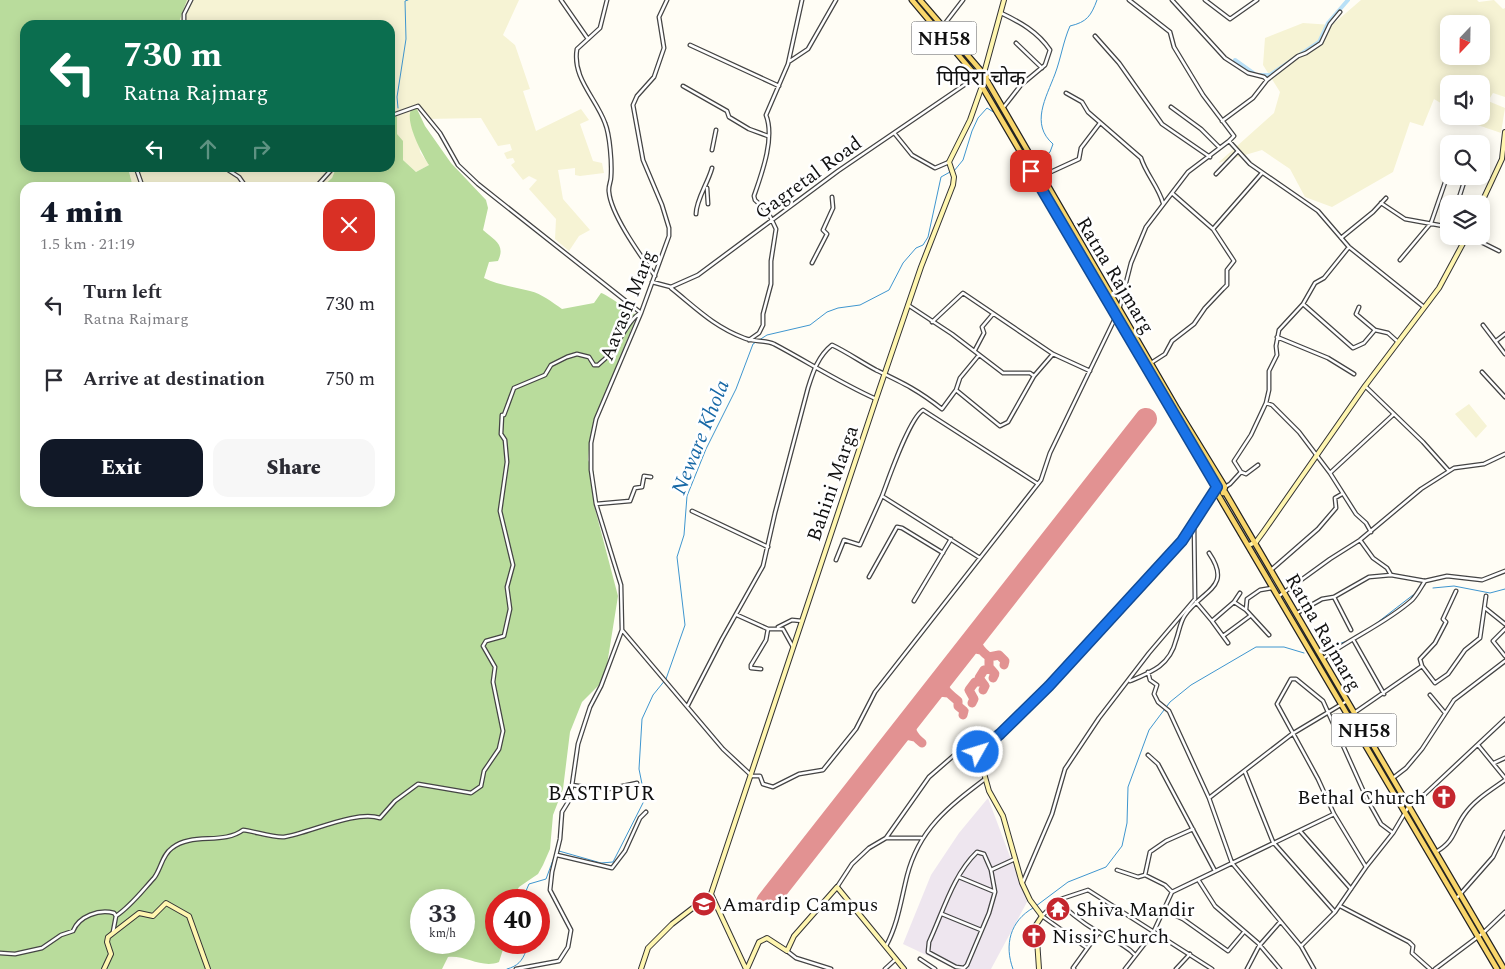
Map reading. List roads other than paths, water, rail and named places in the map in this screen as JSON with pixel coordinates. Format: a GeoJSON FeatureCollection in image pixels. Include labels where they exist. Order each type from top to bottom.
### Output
{"type":"FeatureCollection","features":[{"type":"Feature","properties":{"kind":"main road","name":"Ratna Rajmarg"},"geometry":{"type":"LineString","coordinates":[[912,0],[981,85],[1301,635],[1324,673],[1354,713],[1393,778],[1458,897]]}},
{"type":"Feature","properties":{"kind":"main road","name":"Ratna Rajmarg"},"geometry":{"type":"LineString","coordinates":[[920,0],[983,72],[1119,310],[1324,658],[1345,703],[1407,812],[1481,935],[1504,969]]}},
{"type":"Feature","properties":{"kind":"main road","name":"NH58"},"geometry":{"type":"LineString","coordinates":[[976,77],[983,72]]}},
{"type":"Feature","properties":{"kind":"main road","name":"NH58"},"geometry":{"type":"LineString","coordinates":[[981,85],[986,79]]}},
{"type":"Feature","properties":{"kind":"main road"},"geometry":{"type":"LineString","coordinates":[[1216,488],[1224,488]]}},
{"type":"Feature","properties":{"kind":"main road"},"geometry":{"type":"LineString","coordinates":[[1220,494],[1224,488]]}},
{"type":"Feature","properties":{"kind":"main road"},"geometry":{"type":"LineString","coordinates":[[1301,635],[1308,632]]}},
{"type":"Feature","properties":{"kind":"main road"},"geometry":{"type":"LineString","coordinates":[[1324,673],[1330,670]]}},
{"type":"Feature","properties":{"kind":"main road","name":"Ratna Rajmarg"},"geometry":{"type":"LineString","coordinates":[[1481,935],[1497,969]]}},
{"type":"Feature","properties":{"kind":"street"},"geometry":{"type":"LineString","coordinates":[[184,20],[184,14],[191,0]]}},
{"type":"Feature","properties":{"kind":"street"},"geometry":{"type":"LineString","coordinates":[[561,0],[588,38]]}},
{"type":"Feature","properties":{"kind":"street"},"geometry":{"type":"LineString","coordinates":[[607,0],[600,28],[577,49],[576,62],[582,80],[606,123],[611,178],[608,190],[611,202],[632,241],[655,276]]}},
{"type":"Feature","properties":{"kind":"street","name":"Aavash Marg"},"geometry":{"type":"LineString","coordinates":[[622,630],[620,585],[596,504],[590,457],[595,425],[641,313],[667,242],[669,228],[662,205],[643,160],[633,105],[637,96],[654,76],[664,48],[659,17],[667,0]]}},
{"type":"Feature","properties":{"kind":"street"},"geometry":{"type":"LineString","coordinates":[[749,340],[762,328],[763,314],[771,284],[771,261],[776,229],[754,196],[764,169],[768,136],[771,128],[766,115],[788,64],[802,0]]}},
{"type":"Feature","properties":{"kind":"street"},"geometry":{"type":"LineString","coordinates":[[788,64],[808,48],[836,0]]}},
{"type":"Feature","properties":{"kind":"street"},"geometry":{"type":"LineString","coordinates":[[943,26],[963,0]]}},
{"type":"Feature","properties":{"kind":"street"},"geometry":{"type":"LineString","coordinates":[[983,72],[1004,0]]}},
{"type":"Feature","properties":{"kind":"street"},"geometry":{"type":"LineString","coordinates":[[517,969],[559,960],[568,947],[572,930],[550,890],[552,872],[557,855],[562,812],[570,799],[578,744],[590,708],[601,686],[622,630],[688,705],[723,749],[752,776],[760,776],[763,784],[773,787],[799,774],[823,770],[856,729],[875,692],[1038,484],[1050,454],[1117,316],[1131,263],[1142,234],[1163,203],[1173,194],[1188,172],[1210,157],[1219,147],[1234,136],[1178,54],[1170,32],[1129,0]]}},
{"type":"Feature","properties":{"kind":"street"},"geometry":{"type":"LineString","coordinates":[[1172,0],[1225,58],[1248,73],[1264,77],[1267,80]]}},
{"type":"Feature","properties":{"kind":"street"},"geometry":{"type":"LineString","coordinates":[[1205,0],[1230,19],[1257,0]]}},
{"type":"Feature","properties":{"kind":"street"},"geometry":{"type":"LineString","coordinates":[[1222,121],[1253,98],[1267,80],[1298,56],[1320,43],[1330,24],[1340,12]]}},
{"type":"Feature","properties":{"kind":"street"},"geometry":{"type":"LineString","coordinates":[[1001,13],[1021,22],[1046,44],[1050,50],[1042,68],[1021,85],[1003,108]]}},
{"type":"Feature","properties":{"kind":"street"},"geometry":{"type":"LineString","coordinates":[[1095,36],[1119,63],[1162,124],[1210,157]]}},
{"type":"Feature","properties":{"kind":"street"},"geometry":{"type":"LineString","coordinates":[[1016,43],[1042,68]]}},
{"type":"Feature","properties":{"kind":"street"},"geometry":{"type":"LineString","coordinates":[[690,45],[779,86]]}},
{"type":"Feature","properties":{"kind":"street","name":"Gagretal Road"},"geometry":{"type":"LineString","coordinates":[[671,287],[703,272],[771,220],[895,134],[930,107],[976,77]]}},
{"type":"Feature","properties":{"kind":"street"},"geometry":{"type":"LineString","coordinates":[[895,134],[912,155],[935,168],[949,162],[970,120],[981,85]]}},
{"type":"Feature","properties":{"kind":"street"},"geometry":{"type":"LineString","coordinates":[[683,86],[727,111],[729,117],[749,129],[768,136]]}},
{"type":"Feature","properties":{"kind":"street"},"geometry":{"type":"LineString","coordinates":[[1066,93],[1082,102],[1088,112],[1140,158],[1160,192],[1163,203]]}},
{"type":"Feature","properties":{"kind":"street"},"geometry":{"type":"LineString","coordinates":[[112,934],[116,916],[128,908],[137,894],[154,877],[168,851],[178,845],[197,840],[233,836],[243,830],[282,837],[354,818],[373,816],[380,818],[395,801],[418,784],[466,793],[478,789],[484,771],[499,749],[503,731],[493,682],[495,667],[483,646],[486,642],[504,636],[506,632],[506,619],[510,609],[507,586],[513,565],[500,511],[507,462],[505,440],[501,434],[502,415],[504,415],[514,388],[545,375],[551,365],[577,354],[589,357],[594,364],[598,365],[612,351],[637,314],[641,313],[478,184],[458,165],[440,133],[418,106],[395,114]]}},
{"type":"Feature","properties":{"kind":"street"},"geometry":{"type":"LineString","coordinates":[[1172,107],[1201,128],[1219,147]]}},
{"type":"Feature","properties":{"kind":"street"},"geometry":{"type":"LineString","coordinates":[[1042,176],[1080,159],[1081,148],[1100,123]]}},
{"type":"Feature","properties":{"kind":"street"},"geometry":{"type":"LineString","coordinates":[[712,150],[716,130]]}},
{"type":"Feature","properties":{"kind":"street"},"geometry":{"type":"LineString","coordinates":[[1485,195],[1502,159],[1505,132]]}},
{"type":"Feature","properties":{"kind":"street"},"geometry":{"type":"LineString","coordinates":[[1229,141],[1262,173],[1318,211],[1349,246],[1424,307]]}},
{"type":"Feature","properties":{"kind":"street"},"geometry":{"type":"LineString","coordinates":[[1216,174],[1238,151]]}},
{"type":"Feature","properties":{"kind":"street","name":"Bahini Marga"},"geometry":{"type":"LineString","coordinates":[[711,894],[908,305],[953,186],[953,173],[949,162]]}},
{"type":"Feature","properties":{"kind":"street"},"geometry":{"type":"LineString","coordinates":[[696,214],[697,203],[707,186],[712,168]]}},
{"type":"Feature","properties":{"kind":"street"},"geometry":{"type":"LineString","coordinates":[[231,172],[243,182]]}},
{"type":"Feature","properties":{"kind":"street"},"geometry":{"type":"LineString","coordinates":[[320,182],[329,172]]}},
{"type":"Feature","properties":{"kind":"street"},"geometry":{"type":"LineString","coordinates":[[1214,229],[1262,173]]}},
{"type":"Feature","properties":{"kind":"street"},"geometry":{"type":"LineString","coordinates":[[1400,260],[1431,223],[1444,185]]}},
{"type":"Feature","properties":{"kind":"street"},"geometry":{"type":"LineString","coordinates":[[707,186],[708,204]]}},
{"type":"Feature","properties":{"kind":"street"},"geometry":{"type":"LineString","coordinates":[[1151,363],[1165,354],[1172,341],[1194,324],[1226,285],[1228,270],[1234,262],[1214,229],[1173,194]]}},
{"type":"Feature","properties":{"kind":"street"},"geometry":{"type":"LineString","coordinates":[[812,263],[827,234],[823,230],[833,208],[832,197]]}},
{"type":"Feature","properties":{"kind":"street"},"geometry":{"type":"LineString","coordinates":[[1341,238],[1386,198]]}},
{"type":"Feature","properties":{"kind":"street"},"geometry":{"type":"LineString","coordinates":[[1381,203],[1406,219],[1440,225]]}},
{"type":"Feature","properties":{"kind":"street"},"geometry":{"type":"LineString","coordinates":[[1249,546],[1256,542],[1365,386],[1439,288],[1463,245]]}},
{"type":"Feature","properties":{"kind":"street"},"geometry":{"type":"LineString","coordinates":[[1487,245],[1499,251]]}},
{"type":"Feature","properties":{"kind":"street"},"geometry":{"type":"LineString","coordinates":[[1258,466],[1246,474],[1234,462],[1251,436],[1266,403],[1269,390],[1269,371],[1277,355],[1277,338],[1283,325],[1303,304],[1315,283],[1324,278],[1349,246]]}},
{"type":"Feature","properties":{"kind":"street"},"geometry":{"type":"LineString","coordinates":[[652,282],[671,287],[708,320],[749,340],[773,344],[815,369],[876,399]]}},
{"type":"Feature","properties":{"kind":"street"},"geometry":{"type":"LineString","coordinates":[[932,322],[963,294],[1053,354],[1090,371]]}},
{"type":"Feature","properties":{"kind":"street"},"geometry":{"type":"LineString","coordinates":[[1303,304],[1353,348],[1364,343],[1375,330]]}},
{"type":"Feature","properties":{"kind":"street"},"geometry":{"type":"LineString","coordinates":[[908,305],[975,351],[1003,373],[1030,373],[1034,376]]}},
{"type":"Feature","properties":{"kind":"street"},"geometry":{"type":"LineString","coordinates":[[1359,307],[1356,314],[1375,330],[1388,333],[1398,342]]}},
{"type":"Feature","properties":{"kind":"street"},"geometry":{"type":"LineString","coordinates":[[975,351],[984,333],[982,326],[993,314]]}},
{"type":"Feature","properties":{"kind":"street"},"geometry":{"type":"LineString","coordinates":[[1483,325],[1505,354]]}},
{"type":"Feature","properties":{"kind":"street"},"geometry":{"type":"LineString","coordinates":[[1496,341],[1505,334]]}},
{"type":"Feature","properties":{"kind":"street"},"geometry":{"type":"LineString","coordinates":[[1277,338],[1328,358],[1354,374]]}},
{"type":"Feature","properties":{"kind":"street"},"geometry":{"type":"LineString","coordinates":[[688,705],[763,566],[791,448],[815,369],[822,355],[832,345],[910,386],[942,409],[956,390],[960,378],[979,355]]}},
{"type":"Feature","properties":{"kind":"street"},"geometry":{"type":"LineString","coordinates":[[956,390],[992,422],[1002,426],[1008,422],[1034,376],[1053,354]]}},
{"type":"Feature","properties":{"kind":"street"},"geometry":{"type":"LineString","coordinates":[[1482,372],[1505,397]]}},
{"type":"Feature","properties":{"kind":"street"},"geometry":{"type":"LineString","coordinates":[[1365,386],[1445,464],[1449,471]]}},
{"type":"Feature","properties":{"kind":"street"},"geometry":{"type":"LineString","coordinates":[[1266,403],[1272,405],[1299,432],[1371,532]]}},
{"type":"Feature","properties":{"kind":"street"},"geometry":{"type":"LineString","coordinates":[[836,560],[844,540],[860,545],[910,429],[917,416],[923,410],[1038,484]]}},
{"type":"Feature","properties":{"kind":"street"},"geometry":{"type":"LineString","coordinates":[[1330,473],[1394,414]]}},
{"type":"Feature","properties":{"kind":"street"},"geometry":{"type":"LineString","coordinates":[[1279,596],[1371,532],[1421,489],[1449,471],[1484,464],[1505,454]]}},
{"type":"Feature","properties":{"kind":"street"},"geometry":{"type":"LineString","coordinates":[[1224,488],[1242,472]]}},
{"type":"Feature","properties":{"kind":"street"},"geometry":{"type":"LineString","coordinates":[[596,504],[630,501],[635,488],[642,487],[644,476],[651,477]]}},
{"type":"Feature","properties":{"kind":"street"},"geometry":{"type":"LineString","coordinates":[[978,752],[1000,734],[1049,686],[1182,541],[1216,488]]}},
{"type":"Feature","properties":{"kind":"street"},"geometry":{"type":"LineString","coordinates":[[1209,500],[1220,494]]}},
{"type":"Feature","properties":{"kind":"street"},"geometry":{"type":"LineString","coordinates":[[1271,570],[1318,529],[1336,508],[1335,498],[1342,494]]}},
{"type":"Feature","properties":{"kind":"street"},"geometry":{"type":"LineString","coordinates":[[882,496],[980,558]]}},
{"type":"Feature","properties":{"kind":"street"},"geometry":{"type":"LineString","coordinates":[[692,510],[768,547]]}},
{"type":"Feature","properties":{"kind":"street"},"geometry":{"type":"LineString","coordinates":[[1022,883],[1052,814],[1066,769],[1099,718],[1149,652],[1195,599],[1194,524]]}},
{"type":"Feature","properties":{"kind":"street"},"geometry":{"type":"LineString","coordinates":[[869,577],[897,527],[902,528],[943,553]]}},
{"type":"Feature","properties":{"kind":"street"},"geometry":{"type":"LineString","coordinates":[[914,601],[951,539]]}},
{"type":"Feature","properties":{"kind":"street"},"geometry":{"type":"LineString","coordinates":[[1360,540],[1373,558],[1388,568],[1391,575]]}},
{"type":"Feature","properties":{"kind":"street"},"geometry":{"type":"LineString","coordinates":[[1128,682],[1165,664],[1173,652],[1184,616],[1196,602],[1206,595],[1218,580],[1218,567],[1209,553]]}},
{"type":"Feature","properties":{"kind":"street"},"geometry":{"type":"LineString","coordinates":[[1297,613],[1322,599],[1334,597],[1362,580],[1391,575],[1425,580],[1447,576],[1482,580],[1505,570]]}},
{"type":"Feature","properties":{"kind":"street"},"geometry":{"type":"LineString","coordinates":[[1324,658],[1339,646],[1354,640],[1413,599],[1425,580]]}},
{"type":"Feature","properties":{"kind":"street"},"geometry":{"type":"LineString","coordinates":[[1246,610],[1247,599],[1260,590],[1274,587]]}},
{"type":"Feature","properties":{"kind":"street"},"geometry":{"type":"LineString","coordinates":[[1456,591],[1443,619],[1446,622],[1435,643],[1420,659],[1422,666],[1435,683],[1448,674],[1465,650],[1480,638],[1486,596]]}},
{"type":"Feature","properties":{"kind":"street"},"geometry":{"type":"LineString","coordinates":[[1212,621],[1234,602],[1240,593]]}},
{"type":"Feature","properties":{"kind":"street"},"geometry":{"type":"LineString","coordinates":[[1334,597],[1352,630]]}},
{"type":"Feature","properties":{"kind":"street"},"geometry":{"type":"LineString","coordinates":[[1196,602],[1228,643]]}},
{"type":"Feature","properties":{"kind":"street"},"geometry":{"type":"LineString","coordinates":[[1234,602],[1246,610],[1269,635]]}},
{"type":"Feature","properties":{"kind":"street"},"geometry":{"type":"LineString","coordinates":[[1485,608],[1505,624]]}},
{"type":"Feature","properties":{"kind":"street"},"geometry":{"type":"LineString","coordinates":[[737,615],[768,629],[783,629],[794,648]]}},
{"type":"Feature","properties":{"kind":"street"},"geometry":{"type":"LineString","coordinates":[[1223,636],[1250,616]]}},
{"type":"Feature","properties":{"kind":"street"},"geometry":{"type":"LineString","coordinates":[[777,628],[790,621],[802,621]]}},
{"type":"Feature","properties":{"kind":"street"},"geometry":{"type":"LineString","coordinates":[[761,669],[751,668],[751,665],[766,640],[768,629]]}},
{"type":"Feature","properties":{"kind":"street"},"geometry":{"type":"LineString","coordinates":[[1505,629],[1493,641],[1505,656]]}},
{"type":"Feature","properties":{"kind":"street"},"geometry":{"type":"LineString","coordinates":[[1354,640],[1384,694]]}},
{"type":"Feature","properties":{"kind":"street"},"geometry":{"type":"LineString","coordinates":[[1393,778],[1406,768],[1422,749],[1435,732],[1454,700],[1505,661]]}},
{"type":"Feature","properties":{"kind":"street"},"geometry":{"type":"LineString","coordinates":[[1354,713],[1422,666]]}},
{"type":"Feature","properties":{"kind":"street"},"geometry":{"type":"LineString","coordinates":[[1148,672],[1150,680],[1157,685],[1154,694],[1158,702],[1169,711],[1209,798],[1232,863],[1301,946],[1314,969]]}},
{"type":"Feature","properties":{"kind":"street"},"geometry":{"type":"LineString","coordinates":[[1366,867],[1334,814],[1318,779],[1277,704],[1291,680],[1296,679],[1324,701],[1378,819],[1393,833]]}},
{"type":"Feature","properties":{"kind":"street"},"geometry":{"type":"LineString","coordinates":[[1430,695],[1445,713]]}},
{"type":"Feature","properties":{"kind":"street"},"geometry":{"type":"LineString","coordinates":[[1209,798],[1292,734],[1345,703]]}},
{"type":"Feature","properties":{"kind":"street"},"geometry":{"type":"LineString","coordinates":[[1301,946],[1340,906],[1366,867],[1393,833],[1409,806],[1505,719]]}},
{"type":"Feature","properties":{"kind":"street"},"geometry":{"type":"LineString","coordinates":[[787,951],[794,936],[837,887],[852,864],[869,848],[886,838],[929,777],[974,738],[985,779],[1003,816],[1022,883],[1030,900],[1042,916],[1087,948]]}},
{"type":"Feature","properties":{"kind":"street"},"geometry":{"type":"LineString","coordinates":[[1435,853],[1448,845],[1468,811],[1484,794],[1505,779],[1478,745]]}},
{"type":"Feature","properties":{"kind":"street"},"geometry":{"type":"LineString","coordinates":[[1148,755],[1158,764],[1215,871]]}},
{"type":"Feature","properties":{"kind":"street"},"geometry":{"type":"LineString","coordinates":[[1494,763],[1505,758]]}},
{"type":"Feature","properties":{"kind":"street"},"geometry":{"type":"LineString","coordinates":[[1245,772],[1273,842],[1335,912]]}},
{"type":"Feature","properties":{"kind":"street"},"geometry":{"type":"LineString","coordinates":[[886,946],[894,931],[908,873],[921,838],[946,809],[985,779]]}},
{"type":"Feature","properties":{"kind":"street"},"geometry":{"type":"LineString","coordinates":[[572,785],[604,790],[637,783]]}},
{"type":"Feature","properties":{"kind":"street"},"geometry":{"type":"LineString","coordinates":[[557,855],[612,868],[625,851],[640,818],[646,812]]}},
{"type":"Feature","properties":{"kind":"street"},"geometry":{"type":"LineString","coordinates":[[1126,969],[1153,933],[1172,892],[1188,883],[1199,881],[1273,842],[1334,814]]}},
{"type":"Feature","properties":{"kind":"street"},"geometry":{"type":"LineString","coordinates":[[1145,875],[1150,852],[1166,840],[1193,829]]}},
{"type":"Feature","properties":{"kind":"street"},"geometry":{"type":"LineString","coordinates":[[1300,831],[1351,889]]}},
{"type":"Feature","properties":{"kind":"street"},"geometry":{"type":"LineString","coordinates":[[1458,897],[1494,857],[1505,832]]}},
{"type":"Feature","properties":{"kind":"street"},"geometry":{"type":"LineString","coordinates":[[886,838],[921,838]]}},
{"type":"Feature","properties":{"kind":"street"},"geometry":{"type":"LineString","coordinates":[[977,852],[984,854],[991,870],[995,892],[967,965],[964,968],[928,952],[929,942],[953,886],[959,877],[967,862],[977,852]]}},
{"type":"Feature","properties":{"kind":"street"},"geometry":{"type":"LineString","coordinates":[[991,870],[1016,858]]}},
{"type":"Feature","properties":{"kind":"street"},"geometry":{"type":"LineString","coordinates":[[1117,870],[1138,878],[1145,875],[1165,885],[1172,892]]}},
{"type":"Feature","properties":{"kind":"street"},"geometry":{"type":"LineString","coordinates":[[959,877],[995,892]]}},
{"type":"Feature","properties":{"kind":"street"},"geometry":{"type":"LineString","coordinates":[[1199,881],[1215,906],[1259,946],[1280,969]]}},
{"type":"Feature","properties":{"kind":"street"},"geometry":{"type":"LineString","coordinates":[[837,887],[904,969]]}},
{"type":"Feature","properties":{"kind":"street"},"geometry":{"type":"LineString","coordinates":[[1038,969],[1036,925],[1058,900],[1088,890],[1212,969]]}},
{"type":"Feature","properties":{"kind":"street"},"geometry":{"type":"LineString","coordinates":[[640,969],[648,948],[672,924],[711,894],[746,969]]}},
{"type":"Feature","properties":{"kind":"street"},"geometry":{"type":"LineString","coordinates":[[1058,900],[1063,906],[1099,932],[1129,949],[1135,955]]}},
{"type":"Feature","properties":{"kind":"street"},"geometry":{"type":"LineString","coordinates":[[104,969],[110,954],[107,941],[112,934],[139,912],[153,916],[164,904],[168,904],[189,916],[208,969]]}},
{"type":"Feature","properties":{"kind":"street"},"geometry":{"type":"LineString","coordinates":[[1340,906],[1409,942],[1413,946],[1412,953],[1430,969]]}},
{"type":"Feature","properties":{"kind":"street"},"geometry":{"type":"LineString","coordinates":[[1164,910],[1183,919],[1228,950],[1244,932]]}},
{"type":"Feature","properties":{"kind":"street"},"geometry":{"type":"LineString","coordinates":[[0,953],[15,954],[42,948],[61,935],[73,931],[76,923],[87,916],[108,911],[116,916]]}},
{"type":"Feature","properties":{"kind":"street"},"geometry":{"type":"LineString","coordinates":[[1435,969],[1481,935],[1504,913]]}},
{"type":"Feature","properties":{"kind":"street"},"geometry":{"type":"LineString","coordinates":[[1504,913],[1505,919]]}},
{"type":"Feature","properties":{"kind":"street"},"geometry":{"type":"LineString","coordinates":[[942,914],[981,930]]}},
{"type":"Feature","properties":{"kind":"street"},"geometry":{"type":"LineString","coordinates":[[1247,969],[1259,946],[1281,921]]}},
{"type":"Feature","properties":{"kind":"street"},"geometry":{"type":"LineString","coordinates":[[1074,969],[1099,932]]}},
{"type":"Feature","properties":{"kind":"street"},"geometry":{"type":"LineString","coordinates":[[746,969],[759,942],[767,938],[796,958],[832,969]]}},
{"type":"Feature","properties":{"kind":"street"},"geometry":{"type":"LineString","coordinates":[[1176,969],[1190,954]]}},
{"type":"Feature","properties":{"kind":"street"},"geometry":{"type":"LineString","coordinates":[[885,969],[896,959]]}},
{"type":"Feature","properties":{"kind":"street"},"geometry":{"type":"LineString","coordinates":[[920,959],[934,969]]}},
{"type":"Feature","properties":{"kind":"waterway"},"geometry":{"type":"LineString","coordinates":[[398,108],[397,97],[406,39],[405,1],[408,0]]}},
{"type":"Feature","properties":{"kind":"waterway","name":"Neware Khola"},"geometry":{"type":"LineString","coordinates":[[1040,161],[1050,152],[1053,144],[1042,128],[1042,110],[1070,26],[1081,23],[1088,18],[1097,0]]}},
{"type":"Feature","properties":{"kind":"waterway"},"geometry":{"type":"LineString","coordinates":[[1235,60],[1256,75],[1270,75],[1319,42],[1328,23],[1348,0]]}},
{"type":"Feature","properties":{"kind":"waterway","name":"Neware Khola"},"geometry":{"type":"LineString","coordinates":[[954,171],[963,160],[978,118],[987,108],[995,113]]}},
{"type":"Feature","properties":{"kind":"waterway","name":"Neware Khola"},"geometry":{"type":"LineString","coordinates":[[1004,128],[1026,165]]}},
{"type":"Feature","properties":{"kind":"waterway","name":"Neware Khola"},"geometry":{"type":"LineString","coordinates":[[559,851],[601,863],[613,862],[647,795],[642,784],[639,769],[642,719],[653,695],[666,679],[685,625],[677,557],[684,535],[687,496],[706,449],[736,389],[753,344],[767,335],[810,325],[827,312],[838,308],[860,305],[889,290],[903,263],[916,248],[923,245],[928,237],[941,177],[950,172]]}},
{"type":"Feature","properties":{"kind":"waterway"},"geometry":{"type":"LineString","coordinates":[[1433,588],[1454,586],[1490,593],[1505,589]]}},
{"type":"Feature","properties":{"kind":"waterway"},"geometry":{"type":"LineString","coordinates":[[1369,629],[1413,595]]}},
{"type":"Feature","properties":{"kind":"waterway"},"geometry":{"type":"LineString","coordinates":[[1327,648],[1350,640]]}},
{"type":"Feature","properties":{"kind":"waterway"},"geometry":{"type":"LineString","coordinates":[[1036,906],[1068,882],[1106,867],[1122,846],[1127,823],[1128,787],[1149,730],[1170,702],[1191,685],[1256,647],[1284,647],[1304,653]]}},
{"type":"Feature","properties":{"kind":"waterway","name":"Neware Khola"},"geometry":{"type":"LineString","coordinates":[[527,889],[529,884],[546,879],[556,852]]}},
{"type":"Feature","properties":{"kind":"waterway"},"geometry":{"type":"LineString","coordinates":[[1013,969],[1009,951],[1011,934],[1019,920],[1033,908]]}},
{"type":"Feature","properties":{"kind":"waterway","name":"Neware Khola"},"geometry":{"type":"LineString","coordinates":[[507,969],[517,965],[524,954]]}},
{"type":"Feature","properties":{"kind":"place","name":"Bethal Church"},"geometry":{"type":"Point","coordinates":[1444,797]}},
{"type":"Feature","properties":{"kind":"place","name":"Amardip Campus"},"geometry":{"type":"Point","coordinates":[704,904]}},
{"type":"Feature","properties":{"kind":"place","name":"Shiva Mandir"},"geometry":{"type":"Point","coordinates":[1058,909]}},
{"type":"Feature","properties":{"kind":"place","name":"Nissi Church"},"geometry":{"type":"Point","coordinates":[1034,936]}},
{"type":"Feature","properties":{"kind":"district","name":"पिपिरा चोक"},"geometry":{"type":"Point","coordinates":[981,78]}},
{"type":"Feature","properties":{"kind":"district","name":"BASTIPUR"},"geometry":{"type":"Point","coordinates":[601,793]}}]}
